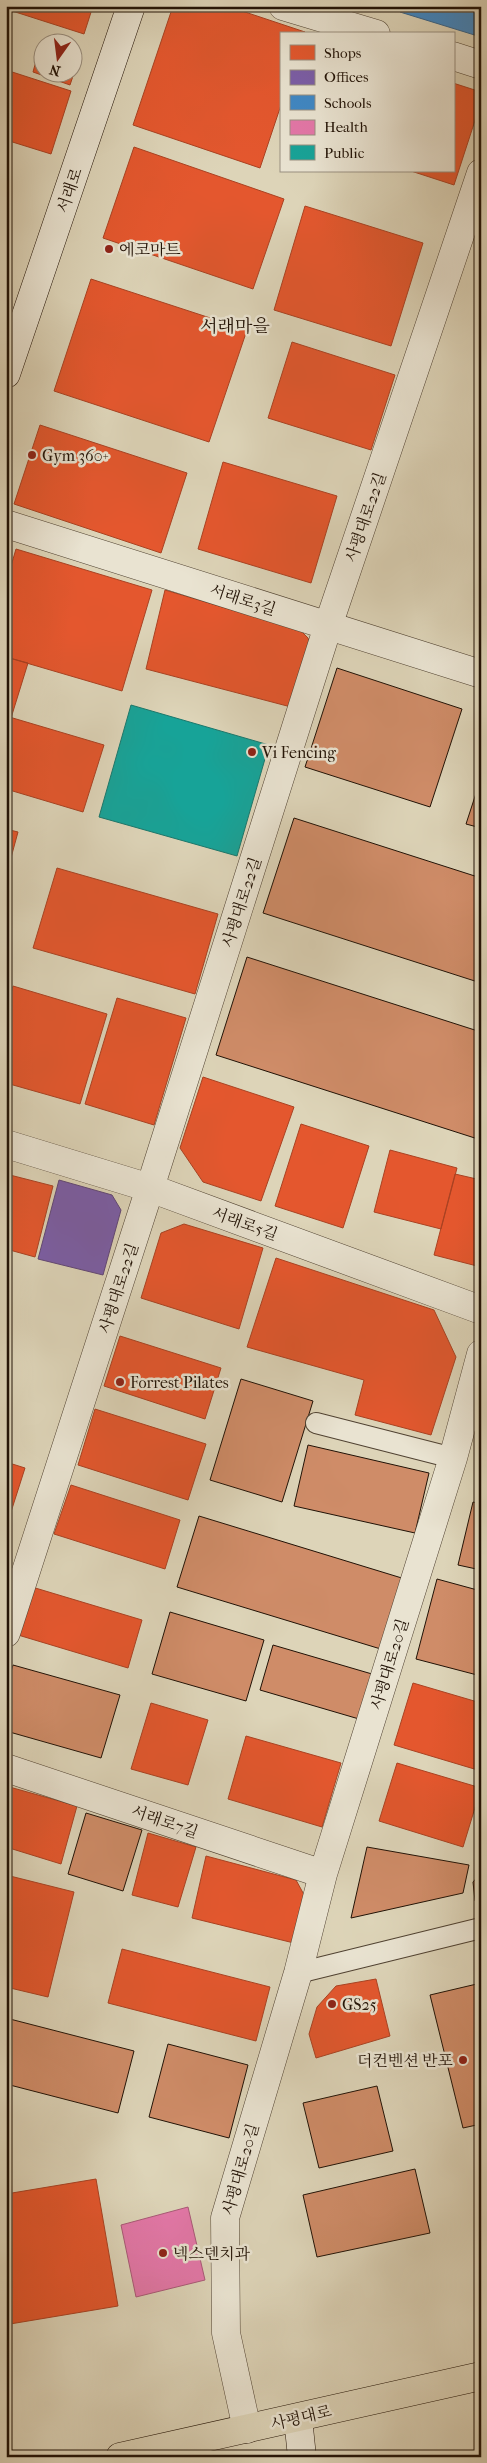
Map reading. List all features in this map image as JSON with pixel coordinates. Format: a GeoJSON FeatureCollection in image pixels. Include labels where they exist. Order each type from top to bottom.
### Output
{"type":"FeatureCollection","features":[{"type":"Feature","properties":{"kind":"main road","name":"사평대로"},"geometry":{"type":"LineString","coordinates":[[120,2457],[481,2376]]}},
{"type":"Feature","properties":{"kind":"street","name":"서래로"},"geometry":{"type":"LineString","coordinates":[[6,374],[131,6]]}},
{"type":"Feature","properties":{"kind":"street"},"geometry":{"type":"LineString","coordinates":[[284,6],[369,32]]}},
{"type":"Feature","properties":{"kind":"street"},"geometry":{"type":"LineString","coordinates":[[454,56],[481,65]]}},
{"type":"Feature","properties":{"kind":"street","name":"사평대로22길"},"geometry":{"type":"LineString","coordinates":[[6,1633],[150,1188],[328,626],[481,173]]}},
{"type":"Feature","properties":{"kind":"street","name":"서래로3길"},"geometry":{"type":"LineString","coordinates":[[6,524],[481,674]]}},
{"type":"Feature","properties":{"kind":"street","name":"서래로5길"},"geometry":{"type":"LineString","coordinates":[[6,1144],[150,1188],[481,1310]]}},
{"type":"Feature","properties":{"kind":"street","name":"사평대로20길"},"geometry":{"type":"LineString","coordinates":[[247,2429],[226,2333],[225,2218],[298,1973],[323,1874],[453,1458],[481,1354]]}},
{"type":"Feature","properties":{"kind":"street","name":"서래로7길"},"geometry":{"type":"LineString","coordinates":[[6,1768],[323,1874]]}},
{"type":"Feature","properties":{"kind":"street"},"geometry":{"type":"LineString","coordinates":[[298,2418],[302,2457]]}},
{"type":"Feature","properties":{"kind":"lane"},"geometry":{"type":"LineString","coordinates":[[316,1423],[453,1458]]}},
{"type":"Feature","properties":{"kind":"lane"},"geometry":{"type":"LineString","coordinates":[[298,1973],[481,1928]]}},
{"type":"Feature","properties":{"kind":"building: Shops"},"geometry":{"type":"Polygon","coordinates":[[[6,6],[93,6],[84,34],[6,9],[6,6]]]}},
{"type":"Feature","properties":{"kind":"building: Shops"},"geometry":{"type":"Polygon","coordinates":[[[173,6],[227,6],[305,32],[280,32],[280,108],[260,168],[133,125],[173,6]]]}},
{"type":"Feature","properties":{"kind":"building: Shops"},"geometry":{"type":"Polygon","coordinates":[[[6,70],[32,78],[32,82],[43,82],[71,91],[51,154],[6,140],[6,70]]]}},
{"type":"Feature","properties":{"kind":"building: Shops"},"geometry":{"type":"Polygon","coordinates":[[[454,83],[481,92],[481,102],[454,185],[414,172],[454,172],[454,83]]]}},
{"type":"Feature","properties":{"kind":"building: Shops"},"geometry":{"type":"Polygon","coordinates":[[[134,147],[284,199],[253,289],[103,238],[134,147]]]}},
{"type":"Feature","properties":{"kind":"building: Shops"},"geometry":{"type":"Polygon","coordinates":[[[305,206],[423,243],[391,346],[274,310],[305,206]]]}},
{"type":"Feature","properties":{"kind":"building: Shops"},"geometry":{"type":"Polygon","coordinates":[[[91,279],[247,330],[209,442],[54,391],[91,279]]]}},
{"type":"Feature","properties":{"kind":"building: Shops"},"geometry":{"type":"Polygon","coordinates":[[[292,342],[395,375],[371,450],[268,418],[292,342]]]}},
{"type":"Feature","properties":{"kind":"building: Shops"},"geometry":{"type":"Polygon","coordinates":[[[40,425],[187,473],[161,553],[14,504],[40,425]]]}},
{"type":"Feature","properties":{"kind":"building: Shops"},"geometry":{"type":"Polygon","coordinates":[[[223,462],[337,496],[311,583],[198,549],[223,462]]]}},
{"type":"Feature","properties":{"kind":"building: Shops"},"geometry":{"type":"Polygon","coordinates":[[[16,549],[152,590],[122,691],[6,657],[6,583],[16,549]]]}},
{"type":"Feature","properties":{"kind":"building: Shops"},"geometry":{"type":"Polygon","coordinates":[[[165,590],[300,630],[308,638],[311,647],[291,707],[146,669],[165,590]]]}},
{"type":"Feature","properties":{"kind":"building: Shops"},"geometry":{"type":"Polygon","coordinates":[[[6,657],[28,663],[11,718],[6,716],[6,657]]]}},
{"type":"Feature","properties":{"kind":"building: Shops"},"geometry":{"type":"Polygon","coordinates":[[[6,716],[104,745],[83,812],[6,789],[6,716]]]}},
{"type":"Feature","properties":{"kind":"building: Shops"},"geometry":{"type":"Polygon","coordinates":[[[6,829],[18,832],[6,876],[6,829]]]}},
{"type":"Feature","properties":{"kind":"building: Shops"},"geometry":{"type":"Polygon","coordinates":[[[57,868],[218,914],[195,994],[33,948],[57,868]]]}},
{"type":"Feature","properties":{"kind":"building: Shops"},"geometry":{"type":"Polygon","coordinates":[[[13,986],[107,1014],[80,1104],[6,1083],[6,1010],[13,986]]]}},
{"type":"Feature","properties":{"kind":"building: Shops"},"geometry":{"type":"Polygon","coordinates":[[[117,998],[186,1018],[154,1125],[85,1104],[117,998]]]}},
{"type":"Feature","properties":{"kind":"building: Shops"},"geometry":{"type":"Polygon","coordinates":[[[203,1077],[294,1107],[261,1201],[203,1182],[180,1148],[203,1077]]]}},
{"type":"Feature","properties":{"kind":"building: Shops"},"geometry":{"type":"Polygon","coordinates":[[[301,1124],[369,1146],[343,1228],[275,1206],[301,1124]]]}},
{"type":"Feature","properties":{"kind":"building: Shops"},"geometry":{"type":"Polygon","coordinates":[[[390,1150],[457,1168],[441,1229],[374,1212],[390,1150]]]}},
{"type":"Feature","properties":{"kind":"building: Shops"},"geometry":{"type":"Polygon","coordinates":[[[6,1174],[53,1186],[35,1257],[6,1249],[6,1174]]]}},
{"type":"Feature","properties":{"kind":"building: Shops"},"geometry":{"type":"Polygon","coordinates":[[[455,1174],[481,1180],[481,1267],[434,1255],[455,1174]]]}},
{"type":"Feature","properties":{"kind":"building: Shops"},"geometry":{"type":"Polygon","coordinates":[[[184,1224],[263,1248],[239,1329],[141,1298],[161,1233],[184,1224]]]}},
{"type":"Feature","properties":{"kind":"building: Shops"},"geometry":{"type":"Polygon","coordinates":[[[276,1258],[434,1310],[456,1357],[431,1435],[355,1415],[364,1380],[247,1347],[276,1258]]]}},
{"type":"Feature","properties":{"kind":"building: Shops"},"geometry":{"type":"Polygon","coordinates":[[[120,1336],[221,1368],[205,1419],[104,1386],[120,1336]]]}},
{"type":"Feature","properties":{"kind":"building: Shops"},"geometry":{"type":"Polygon","coordinates":[[[95,1409],[206,1444],[188,1500],[78,1465],[95,1409]]]}},
{"type":"Feature","properties":{"kind":"building: Shops"},"geometry":{"type":"Polygon","coordinates":[[[6,1462],[25,1468],[10,1515],[6,1514],[6,1462]]]}},
{"type":"Feature","properties":{"kind":"building: Shops"},"geometry":{"type":"Polygon","coordinates":[[[71,1485],[180,1520],[165,1569],[54,1534],[71,1485]]]}},
{"type":"Feature","properties":{"kind":"building: Shops"},"geometry":{"type":"Polygon","coordinates":[[[32,1587],[142,1620],[128,1668],[18,1635],[32,1587]]]}},
{"type":"Feature","properties":{"kind":"building: Shops"},"geometry":{"type":"Polygon","coordinates":[[[413,1683],[481,1703],[481,1771],[394,1745],[413,1683]]]}},
{"type":"Feature","properties":{"kind":"building: Shops"},"geometry":{"type":"Polygon","coordinates":[[[151,1703],[208,1720],[188,1785],[131,1769],[151,1703]]]}},
{"type":"Feature","properties":{"kind":"building: Shops"},"geometry":{"type":"Polygon","coordinates":[[[246,1736],[341,1763],[322,1827],[228,1799],[246,1736]]]}},
{"type":"Feature","properties":{"kind":"building: Shops"},"geometry":{"type":"Polygon","coordinates":[[[397,1763],[481,1788],[463,1847],[379,1821],[397,1763]]]}},
{"type":"Feature","properties":{"kind":"building: Shops"},"geometry":{"type":"Polygon","coordinates":[[[6,1786],[77,1806],[61,1864],[6,1847],[6,1786]]]}},
{"type":"Feature","properties":{"kind":"building: Shops"},"geometry":{"type":"Polygon","coordinates":[[[148,1833],[196,1847],[178,1907],[132,1895],[148,1833]]]}},
{"type":"Feature","properties":{"kind":"building: Shops"},"geometry":{"type":"Polygon","coordinates":[[[206,1856],[296,1880],[308,1902],[298,1944],[192,1918],[206,1856]]]}},
{"type":"Feature","properties":{"kind":"building: Shops"},"geometry":{"type":"Polygon","coordinates":[[[6,1875],[74,1892],[48,1997],[6,1987],[6,1875]]]}},
{"type":"Feature","properties":{"kind":"building: Shops"},"geometry":{"type":"Polygon","coordinates":[[[122,1949],[270,1987],[256,2041],[108,2003],[122,1949]]]}},
{"type":"Feature","properties":{"kind":"building: Shops"},"geometry":{"type":"Polygon","coordinates":[[[376,1979],[390,2036],[316,2058],[309,2034],[317,2007],[336,1986],[376,1979]]]}},
{"type":"Feature","properties":{"kind":"building: Shops"},"geometry":{"type":"Polygon","coordinates":[[[96,2179],[118,2306],[10,2324],[6,2303],[6,2194],[96,2179]]]}},
{"type":"Feature","properties":{"kind":"building: Offices"},"geometry":{"type":"Polygon","coordinates":[[[59,1180],[112,1195],[121,1210],[103,1275],[38,1259],[59,1180]]]}},
{"type":"Feature","properties":{"kind":"building: Schools"},"geometry":{"type":"Polygon","coordinates":[[[402,6],[481,6],[481,37],[400,12],[402,6]]]}},
{"type":"Feature","properties":{"kind":"building: Health","name":"넥스덴치과"},"geometry":{"type":"Polygon","coordinates":[[[188,2207],[205,2280],[136,2297],[121,2225],[188,2207]]]}},
{"type":"Feature","properties":{"kind":"building: Public"},"geometry":{"type":"Polygon","coordinates":[[[131,705],[269,745],[237,856],[99,817],[131,705]]]}},
{"type":"Feature","properties":{"kind":"building: Other"},"geometry":{"type":"Polygon","coordinates":[[[337,668],[462,709],[430,807],[305,767],[337,668]]]}},
{"type":"Feature","properties":{"kind":"building: Other"},"geometry":{"type":"Polygon","coordinates":[[[481,778],[481,828],[466,824],[481,778]]]}},
{"type":"Feature","properties":{"kind":"building: Other"},"geometry":{"type":"Polygon","coordinates":[[[294,818],[481,878],[481,983],[263,913],[294,818]]]}},
{"type":"Feature","properties":{"kind":"building: Other"},"geometry":{"type":"Polygon","coordinates":[[[247,957],[481,1032],[481,1140],[216,1055],[247,957]]]}},
{"type":"Feature","properties":{"kind":"building: Other"},"geometry":{"type":"Polygon","coordinates":[[[241,1379],[313,1401],[282,1502],[210,1480],[241,1379]]]}},
{"type":"Feature","properties":{"kind":"building: Other"},"geometry":{"type":"Polygon","coordinates":[[[308,1445],[429,1473],[415,1533],[294,1506],[308,1445]]]}},
{"type":"Feature","properties":{"kind":"building: Other"},"geometry":{"type":"Polygon","coordinates":[[[473,1502],[481,1504],[481,1570],[458,1565],[473,1502]]]}},
{"type":"Feature","properties":{"kind":"building: Other"},"geometry":{"type":"Polygon","coordinates":[[[199,1516],[405,1579],[384,1650],[177,1587],[199,1516]]]}},
{"type":"Feature","properties":{"kind":"building: Other"},"geometry":{"type":"Polygon","coordinates":[[[437,1579],[481,1591],[481,1676],[416,1659],[437,1579]]]}},
{"type":"Feature","properties":{"kind":"building: Other"},"geometry":{"type":"Polygon","coordinates":[[[170,1612],[264,1640],[246,1701],[152,1674],[170,1612]]]}},
{"type":"Feature","properties":{"kind":"building: Other"},"geometry":{"type":"Polygon","coordinates":[[[273,1645],[372,1674],[359,1719],[260,1690],[273,1645]]]}},
{"type":"Feature","properties":{"kind":"building: Other"},"geometry":{"type":"Polygon","coordinates":[[[13,1665],[120,1695],[101,1758],[6,1731],[6,1689],[13,1665]]]}},
{"type":"Feature","properties":{"kind":"building: Other"},"geometry":{"type":"Polygon","coordinates":[[[86,1813],[142,1830],[123,1891],[68,1874],[86,1813]]]}},
{"type":"Feature","properties":{"kind":"building: Other"},"geometry":{"type":"Polygon","coordinates":[[[367,1847],[469,1865],[463,1893],[351,1918],[367,1847]]]}},
{"type":"Feature","properties":{"kind":"building: Other"},"geometry":{"type":"Polygon","coordinates":[[[481,1873],[481,1901],[475,1901],[473,1882],[481,1873]]]}},
{"type":"Feature","properties":{"kind":"building: Other","name":"더컨벤션 반포"},"geometry":{"type":"Polygon","coordinates":[[[481,1983],[481,2124],[463,2128],[430,1995],[481,1983]]]}},
{"type":"Feature","properties":{"kind":"building: Other"},"geometry":{"type":"Polygon","coordinates":[[[6,2018],[134,2051],[118,2113],[6,2084],[6,2018]]]}},
{"type":"Feature","properties":{"kind":"building: Other"},"geometry":{"type":"Polygon","coordinates":[[[168,2044],[248,2065],[229,2138],[149,2117],[168,2044]]]}},
{"type":"Feature","properties":{"kind":"building: Other"},"geometry":{"type":"Polygon","coordinates":[[[377,2086],[393,2151],[319,2168],[303,2103],[377,2086]]]}},
{"type":"Feature","properties":{"kind":"building: Other"},"geometry":{"type":"Polygon","coordinates":[[[415,2169],[430,2233],[317,2257],[303,2195],[415,2169]]]}},
{"type":"Feature","properties":{"kind":"place","name":"에코마트"},"geometry":{"type":"Point","coordinates":[109,249]}},
{"type":"Feature","properties":{"kind":"place","name":"Gym 360+"},"geometry":{"type":"Point","coordinates":[32,455]}},
{"type":"Feature","properties":{"kind":"place","name":"Vi Fencing"},"geometry":{"type":"Point","coordinates":[252,752]}},
{"type":"Feature","properties":{"kind":"place","name":"Forrest Pilates"},"geometry":{"type":"Point","coordinates":[120,1382]}},
{"type":"Feature","properties":{"kind":"place","name":"GS25"},"geometry":{"type":"Point","coordinates":[332,2004]}},
{"type":"Feature","properties":{"kind":"place","name":"더컨벤션 반포"},"geometry":{"type":"Point","coordinates":[463,2060]}},
{"type":"Feature","properties":{"kind":"place","name":"넥스덴치과"},"geometry":{"type":"Point","coordinates":[163,2253]}},
{"type":"Feature","properties":{"kind":"district","name":"서래마을"},"geometry":{"type":"Point","coordinates":[235,326]}}]}
